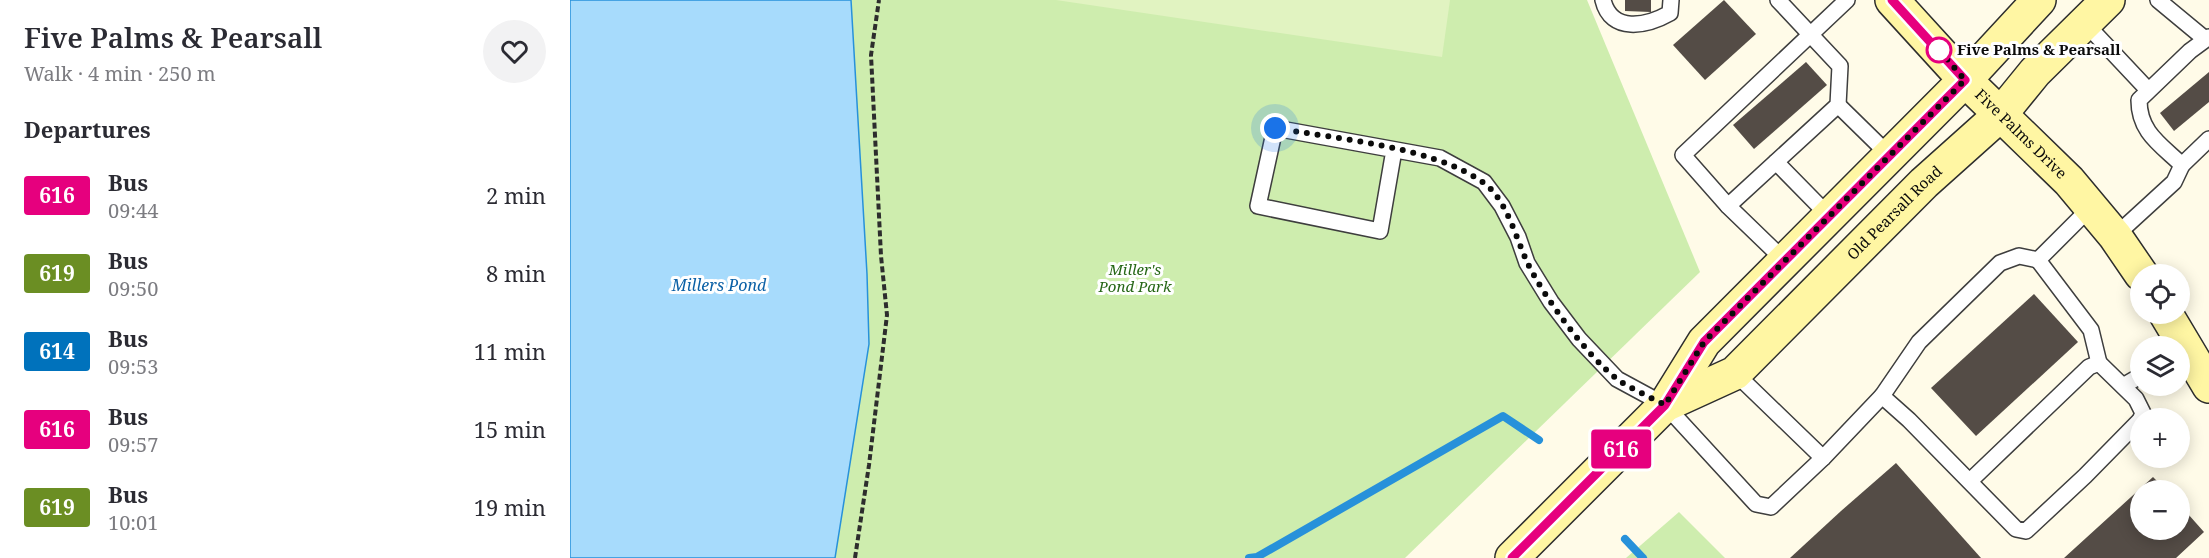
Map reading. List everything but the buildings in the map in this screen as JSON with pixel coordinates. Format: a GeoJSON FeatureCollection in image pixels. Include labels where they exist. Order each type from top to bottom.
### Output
{"type":"FeatureCollection","features":[{"type":"Feature","properties":{"kind":"main road","name":"Five Palms Drive"},"geometry":{"type":"LineString","coordinates":[[1892,0],[1965,80],[2069,181],[2115,236],[2134,264]]}},
{"type":"Feature","properties":{"kind":"main road","name":"Old Pearsall Road"},"geometry":{"type":"LineString","coordinates":[[1512,558],[1665,405],[1704,342],[1888,154],[1965,80],[2039,0]]}},
{"type":"Feature","properties":{"kind":"main road","name":"Old Pearsall Road"},"geometry":{"type":"LineString","coordinates":[[1665,405],[1735,373],[1924,183],[2000,115],[2035,72],[2108,0]]}},
{"type":"Feature","properties":{"kind":"main road"},"geometry":{"type":"LineString","coordinates":[[2190,360],[2209,386]]}},
{"type":"Feature","properties":{"kind":"lane"},"geometry":{"type":"LineString","coordinates":[[1603,0],[1607,13],[1616,21],[1633,25],[1653,23],[1670,13],[1671,0]]}},
{"type":"Feature","properties":{"kind":"lane"},"geometry":{"type":"LineString","coordinates":[[1728,206],[1838,105],[1840,66],[1778,0]]}},
{"type":"Feature","properties":{"kind":"lane"},"geometry":{"type":"LineString","coordinates":[[1785,261],[1728,206],[1683,155],[1847,0]]}},
{"type":"Feature","properties":{"kind":"lane"},"geometry":{"type":"LineString","coordinates":[[2158,0],[2207,38],[2139,100],[2139,117],[2148,133],[2182,165]]}},
{"type":"Feature","properties":{"kind":"lane"},"geometry":{"type":"LineString","coordinates":[[2085,23],[2148,90]]}},
{"type":"Feature","properties":{"kind":"lane"},"geometry":{"type":"LineString","coordinates":[[1838,105],[1888,154]]}},
{"type":"Feature","properties":{"kind":"lane"},"geometry":{"type":"LineString","coordinates":[[1394,150],[1380,231],[1258,206],[1275,128],[1440,158],[1484,182],[1502,206],[1518,237],[1527,263],[1551,302],[1579,339],[1617,379],[1665,405],[1756,504],[1771,507],[1882,396],[1919,342],[2000,263],[2019,256],[2038,260],[2091,330],[2099,363],[2136,399],[2141,408]]}},
{"type":"Feature","properties":{"kind":"lane"},"geometry":{"type":"LineString","coordinates":[[2115,236],[2174,182],[2182,165],[2209,139]]}},
{"type":"Feature","properties":{"kind":"lane"},"geometry":{"type":"LineString","coordinates":[[1776,162],[1829,216]]}},
{"type":"Feature","properties":{"kind":"lane"},"geometry":{"type":"LineString","coordinates":[[2038,260],[2091,207]]}},
{"type":"Feature","properties":{"kind":"lane"},"geometry":{"type":"LineString","coordinates":[[1970,481],[2089,367],[2099,363]]}},
{"type":"Feature","properties":{"kind":"lane"},"geometry":{"type":"LineString","coordinates":[[1735,373],[1822,458]]}},
{"type":"Feature","properties":{"kind":"lane"},"geometry":{"type":"LineString","coordinates":[[2123,386],[2130,382]]}},
{"type":"Feature","properties":{"kind":"lane"},"geometry":{"type":"LineString","coordinates":[[1882,396],[2016,529],[2025,531],[2085,476],[2130,430]]}},
{"type":"Feature","properties":{"kind":"path"},"geometry":{"type":"LineString","coordinates":[[855,558],[887,315],[881,256],[871,55],[879,0]]}},
{"type":"Feature","properties":{"kind":"green space","name":"Miller's Pond Park"},"geometry":{"type":"Polygon","coordinates":[[[570,0],[1587,0],[1700,272],[1405,558],[570,558],[570,0]]]}},
{"type":"Feature","properties":{"kind":"green space"},"geometry":{"type":"Polygon","coordinates":[[[1056,0],[1450,0],[1442,57],[1056,0]]]}},
{"type":"Feature","properties":{"kind":"green space"},"geometry":{"type":"Polygon","coordinates":[[[1679,512],[1725,558],[1626,558],[1679,512]]]}},
{"type":"Feature","properties":{"kind":"water","name":"Millers Pond"},"geometry":{"type":"Polygon","coordinates":[[[570,0],[851,0],[869,344],[835,558],[570,558],[570,0]]]}},
{"type":"Feature","properties":{"kind":"waterway"},"geometry":{"type":"LineString","coordinates":[[1249,558],[1257,557],[1503,416],[1539,440]]}},
{"type":"Feature","properties":{"kind":"waterway"},"geometry":{"type":"LineString","coordinates":[[1625,539],[1643,558]]}},
{"type":"Feature","properties":{"kind":"bus line","name":"616"},"geometry":{"type":"LineString","coordinates":[[1512,558],[1665,405],[1704,342],[1888,154],[1965,80],[1892,0]]}},
{"type":"Feature","properties":{"kind":"place","name":"Five Palms & Pearsall"},"geometry":{"type":"Point","coordinates":[1939,50]}},
{"type":"Feature","properties":{"kind":"route"},"geometry":{"type":"LineString","coordinates":[[1275,128],[1440,158],[1484,182],[1502,206],[1518,237],[1527,263],[1551,302],[1579,339],[1617,379],[1665,405],[1704,342],[1888,154],[1965,80],[1939,50]]}}]}
